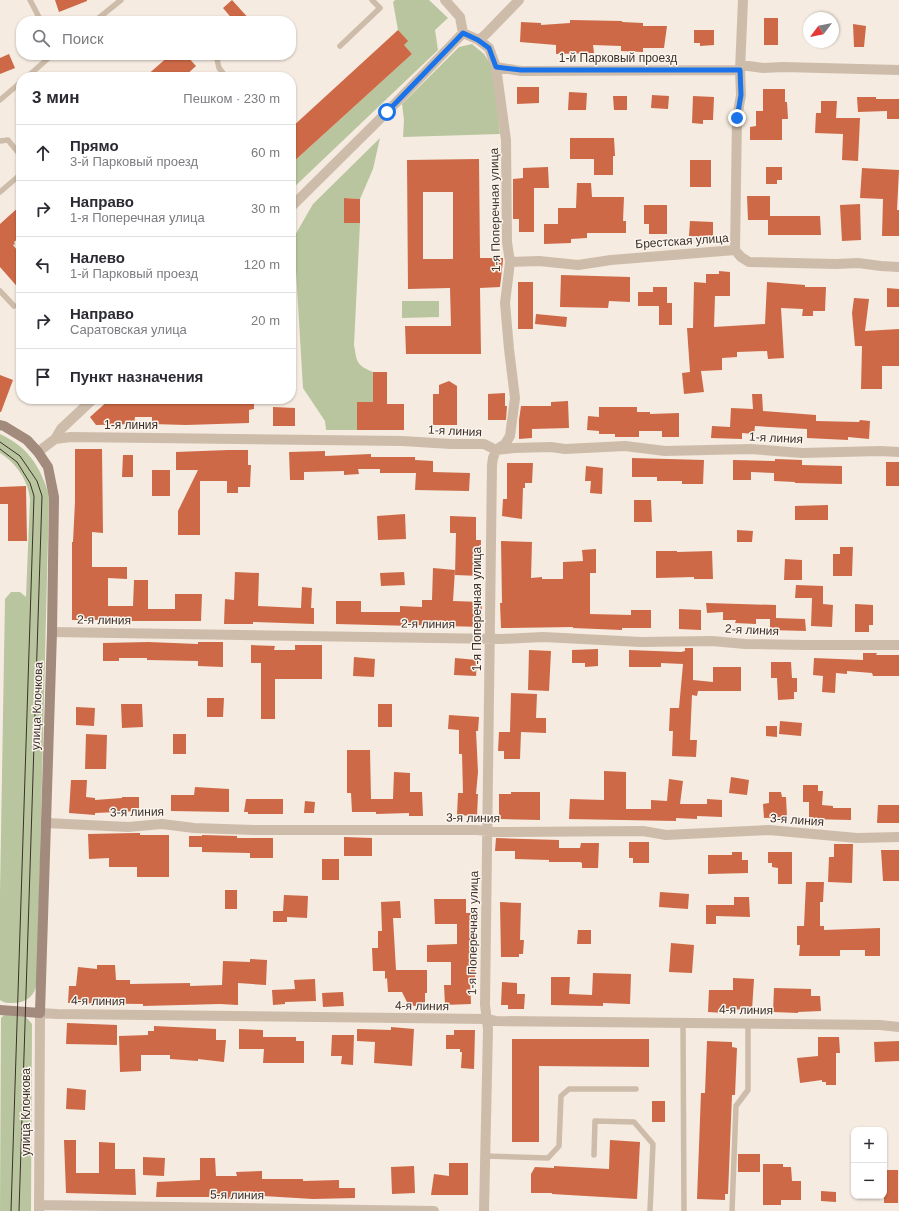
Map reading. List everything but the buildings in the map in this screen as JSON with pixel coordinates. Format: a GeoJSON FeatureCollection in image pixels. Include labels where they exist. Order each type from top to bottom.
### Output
{"type":"FeatureCollection","features":[{"type":"Feature","properties":{"kind":"street"},"geometry":{"type":"LineString","coordinates":[[296,202],[387,112],[463,33],[460,17],[445,0]]}},
{"type":"Feature","properties":{"kind":"street"},"geometry":{"type":"LineString","coordinates":[[478,40],[486,34],[519,0]]}},
{"type":"Feature","properties":{"kind":"street"},"geometry":{"type":"LineString","coordinates":[[735,250],[737,118],[741,95],[744,0]]}},
{"type":"Feature","properties":{"kind":"street","name":"1-я Поперечная улица"},"geometry":{"type":"LineString","coordinates":[[463,33],[478,40],[489,48],[496,67],[506,140],[507,242],[510,262],[506,303],[515,398],[510,436],[504,444],[496,450],[492,465],[485,1006],[488,1029],[484,1211]]}},
{"type":"Feature","properties":{"kind":"street","name":"1-й Парковый проезд"},"geometry":{"type":"LineString","coordinates":[[496,67],[521,70],[783,67],[899,70]]}},
{"type":"Feature","properties":{"kind":"street","name":"Брестская улица"},"geometry":{"type":"LineString","coordinates":[[510,262],[539,262],[578,265],[611,260],[735,250],[741,257],[750,262],[836,264],[858,262],[881,266],[899,266]]}},
{"type":"Feature","properties":{"kind":"street"},"geometry":{"type":"LineString","coordinates":[[38,452],[55,439],[61,429],[88,404]]}},
{"type":"Feature","properties":{"kind":"street","name":"улица Клочкова"},"geometry":{"type":"LineString","coordinates":[[0,425],[27,440],[38,452],[48,467],[54,497],[52,632],[40,1012],[39,1208]]}},
{"type":"Feature","properties":{"kind":"street","name":"1-я линия"},"geometry":{"type":"LineString","coordinates":[[55,439],[71,437],[402,441],[451,444],[484,444],[496,450],[551,447],[565,450],[625,446],[665,451],[751,449],[802,453],[899,452]]}},
{"type":"Feature","properties":{"kind":"street","name":"2-я линия"},"geometry":{"type":"LineString","coordinates":[[52,632],[490,638],[543,637],[641,642],[712,641],[746,644],[899,645]]}},
{"type":"Feature","properties":{"kind":"street","name":"3-я линия"},"geometry":{"type":"LineString","coordinates":[[46,823],[128,827],[162,824],[194,828],[254,830],[643,831],[666,834],[769,830],[857,838],[899,837]]}},
{"type":"Feature","properties":{"kind":"street"},"geometry":{"type":"LineString","coordinates":[[0,1010],[40,1012]]}},
{"type":"Feature","properties":{"kind":"street","name":"4-я линия"},"geometry":{"type":"LineString","coordinates":[[40,1012],[57,1014],[880,1025],[899,1027]]}},
{"type":"Feature","properties":{"kind":"street","name":"5-я линия"},"geometry":{"type":"LineString","coordinates":[[39,1208],[434,1211]]}},
{"type":"Feature","properties":{"kind":"lane"},"geometry":{"type":"LineString","coordinates":[[30,0],[38,16]]}},
{"type":"Feature","properties":{"kind":"lane"},"geometry":{"type":"LineString","coordinates":[[100,16],[121,0]]}},
{"type":"Feature","properties":{"kind":"lane"},"geometry":{"type":"LineString","coordinates":[[340,46],[380,8],[372,0]]}},
{"type":"Feature","properties":{"kind":"lane"},"geometry":{"type":"LineString","coordinates":[[33,72],[46,60]]}},
{"type":"Feature","properties":{"kind":"lane"},"geometry":{"type":"LineString","coordinates":[[217,60],[219,68],[222,72]]}},
{"type":"Feature","properties":{"kind":"lane"},"geometry":{"type":"LineString","coordinates":[[0,100],[16,86]]}},
{"type":"Feature","properties":{"kind":"lane"},"geometry":{"type":"LineString","coordinates":[[0,141],[8,140],[16,150]]}},
{"type":"Feature","properties":{"kind":"lane"},"geometry":{"type":"LineString","coordinates":[[0,192],[16,178]]}},
{"type":"Feature","properties":{"kind":"lane"},"geometry":{"type":"LineString","coordinates":[[0,290],[14,306]]}},
{"type":"Feature","properties":{"kind":"lane"},"geometry":{"type":"LineString","coordinates":[[682,1022],[684,1211]]}},
{"type":"Feature","properties":{"kind":"lane"},"geometry":{"type":"LineString","coordinates":[[732,1211],[736,1106],[748,1090],[748,1024]]}},
{"type":"Feature","properties":{"kind":"lane"},"geometry":{"type":"LineString","coordinates":[[486,1156],[548,1158],[559,1146],[561,1096],[569,1089],[636,1089]]}},
{"type":"Feature","properties":{"kind":"lane"},"geometry":{"type":"LineString","coordinates":[[594,1155],[595,1121],[634,1122],[653,1144],[650,1211]]}},
{"type":"Feature","properties":{"kind":"green space"},"geometry":{"type":"Polygon","coordinates":[[[395,0],[429,0],[448,18],[435,30],[438,50],[296,185],[296,159],[412,54],[404,45],[398,30],[393,2],[395,0]]]}},
{"type":"Feature","properties":{"kind":"green space"},"geometry":{"type":"Polygon","coordinates":[[[472,44],[484,54],[493,68],[500,134],[403,137],[404,120],[402,104],[459,47],[472,44]]]}},
{"type":"Feature","properties":{"kind":"green space"},"geometry":{"type":"Polygon","coordinates":[[[380,138],[373,169],[360,199],[345,198],[344,223],[360,223],[354,345],[360,365],[373,372],[373,402],[357,402],[357,430],[326,430],[325,421],[303,388],[296,271],[296,234],[313,204],[380,138]]]}},
{"type":"Feature","properties":{"kind":"green space"},"geometry":{"type":"Polygon","coordinates":[[[402,301],[439,301],[439,317],[402,318],[402,301]]]}},
{"type":"Feature","properties":{"kind":"green space"},"geometry":{"type":"Polygon","coordinates":[[[0,434],[18,445],[32,458],[37,466],[49,495],[37,982],[32,995],[26,1000],[17,1003],[4,1002],[0,1000],[0,893],[5,599],[11,592],[20,592],[26,597],[30,499],[24,479],[16,467],[0,453],[0,434]]]}},
{"type":"Feature","properties":{"kind":"green space"},"geometry":{"type":"Polygon","coordinates":[[[4,1015],[26,1017],[32,1024],[31,1211],[0,1211],[1,1018],[4,1015]]]}},
{"type":"Feature","properties":{"kind":"tram line"},"geometry":{"type":"LineString","coordinates":[[0,442],[20,456],[37,481],[42,496],[19,1211]]}},
{"type":"Feature","properties":{"kind":"tram line"},"geometry":{"type":"LineString","coordinates":[[0,449],[17,462],[30,483],[34,496],[11,1211]]}},
{"type":"Feature","properties":{"kind":"route"},"geometry":{"type":"LineString","coordinates":[[387,112],[463,33],[478,40],[489,48],[496,67],[521,70],[740,70],[741,95],[737,118]]}}]}
